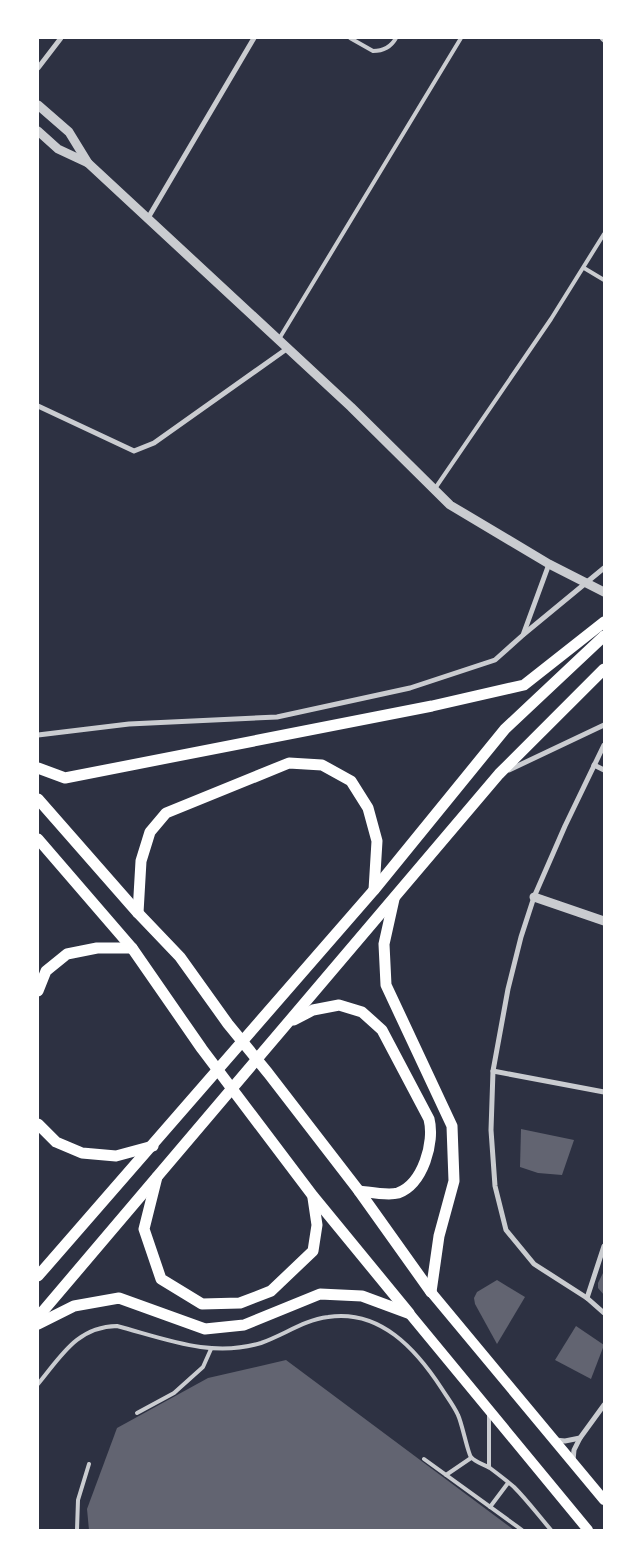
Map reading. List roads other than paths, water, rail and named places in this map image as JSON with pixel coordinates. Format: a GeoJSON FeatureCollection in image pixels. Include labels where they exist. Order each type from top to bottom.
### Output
{"type":"FeatureCollection","features":[{"type":"Feature","properties":{"kind":"highway"},"geometry":{"type":"LineString","coordinates":[[38,768],[65,778],[432,706],[524,685],[604,622]]}},
{"type":"Feature","properties":{"kind":"highway"},"geometry":{"type":"LineString","coordinates":[[38,1276],[374,890],[505,729],[604,636]]}},
{"type":"Feature","properties":{"kind":"highway"},"geometry":{"type":"LineString","coordinates":[[38,1318],[500,774],[604,669]]}},
{"type":"Feature","properties":{"kind":"highway"},"geometry":{"type":"LineString","coordinates":[[138,913],[140,861],[150,832],[166,813],[288,763],[322,765],[351,781],[368,808],[377,841],[374,890]]}},
{"type":"Feature","properties":{"kind":"highway"},"geometry":{"type":"LineString","coordinates":[[38,799],[138,913],[180,957],[228,1024],[268,1072],[359,1192],[431,1292]]}},
{"type":"Feature","properties":{"kind":"highway"},"geometry":{"type":"LineString","coordinates":[[38,839],[132,948],[202,1048],[313,1196],[409,1313]]}},
{"type":"Feature","properties":{"kind":"highway"},"geometry":{"type":"LineString","coordinates":[[394,897],[384,944],[386,985],[452,1126],[454,1181],[439,1236],[431,1292]]}},
{"type":"Feature","properties":{"kind":"highway"},"geometry":{"type":"LineString","coordinates":[[38,991],[46,972],[67,954],[97,948],[132,948]]}},
{"type":"Feature","properties":{"kind":"highway"},"geometry":{"type":"LineString","coordinates":[[288,1023],[313,1010],[339,1006],[362,1012],[382,1030],[429,1119],[432,1130],[424,1165],[413,1182],[398,1193],[359,1192]]}},
{"type":"Feature","properties":{"kind":"highway"},"geometry":{"type":"LineString","coordinates":[[38,1124],[56,1142],[82,1154],[116,1156],[153,1146]]}},
{"type":"Feature","properties":{"kind":"highway"},"geometry":{"type":"LineString","coordinates":[[158,1175],[144,1229],[161,1279],[202,1304],[240,1303],[271,1291],[312,1251],[317,1225],[313,1196]]}},
{"type":"Feature","properties":{"kind":"highway"},"geometry":{"type":"LineString","coordinates":[[38,1324],[74,1306],[119,1298],[205,1329],[244,1325],[320,1294],[362,1296],[409,1313]]}},
{"type":"Feature","properties":{"kind":"main road"},"geometry":{"type":"LineString","coordinates":[[431,1292],[604,1500]]}},
{"type":"Feature","properties":{"kind":"main road"},"geometry":{"type":"LineString","coordinates":[[409,1313],[588,1530]]}},
{"type":"Feature","properties":{"kind":"street"},"geometry":{"type":"LineString","coordinates":[[38,68],[61,38]]}},
{"type":"Feature","properties":{"kind":"street"},"geometry":{"type":"LineString","coordinates":[[148,218],[254,38]]}},
{"type":"Feature","properties":{"kind":"street"},"geometry":{"type":"LineString","coordinates":[[38,106],[70,132],[88,163],[279,339],[450,505],[549,564],[604,592]]}},
{"type":"Feature","properties":{"kind":"street"},"geometry":{"type":"LineString","coordinates":[[38,131],[58,149],[88,163]]}},
{"type":"Feature","properties":{"kind":"street"},"geometry":{"type":"LineString","coordinates":[[38,406],[134,451],[154,443],[288,348]]}},
{"type":"Feature","properties":{"kind":"street"},"geometry":{"type":"LineString","coordinates":[[523,635],[549,564]]}},
{"type":"Feature","properties":{"kind":"street"},"geometry":{"type":"LineString","coordinates":[[38,735],[129,724],[276,717],[410,688],[495,660],[604,568]]}},
{"type":"Feature","properties":{"kind":"street"},"geometry":{"type":"LineString","coordinates":[[500,774],[604,725]]}},
{"type":"Feature","properties":{"kind":"street"},"geometry":{"type":"LineString","coordinates":[[604,745],[534,897],[521,937],[508,989],[493,1070],[491,1130],[495,1186],[506,1230],[534,1264],[604,1312]]}},
{"type":"Feature","properties":{"kind":"street"},"geometry":{"type":"LineString","coordinates":[[594,765],[604,770]]}},
{"type":"Feature","properties":{"kind":"street"},"geometry":{"type":"LineString","coordinates":[[534,897],[604,922]]}},
{"type":"Feature","properties":{"kind":"street"},"geometry":{"type":"LineString","coordinates":[[493,1070],[604,1092]]}},
{"type":"Feature","properties":{"kind":"street"},"geometry":{"type":"LineString","coordinates":[[586,1298],[604,1246]]}},
{"type":"Feature","properties":{"kind":"street"},"geometry":{"type":"LineString","coordinates":[[573,1463],[574,1450],[580,1438],[604,1405]]}},
{"type":"Feature","properties":{"kind":"street"},"geometry":{"type":"LineString","coordinates":[[552,1439],[565,1441],[580,1438]]}},
{"type":"Feature","properties":{"kind":"lane"},"geometry":{"type":"LineString","coordinates":[[350,38],[373,52],[384,50],[396,38]]}},
{"type":"Feature","properties":{"kind":"lane"},"geometry":{"type":"LineString","coordinates":[[279,339],[461,38]]}},
{"type":"Feature","properties":{"kind":"lane"},"geometry":{"type":"LineString","coordinates":[[434,490],[551,319],[604,234]]}},
{"type":"Feature","properties":{"kind":"lane"},"geometry":{"type":"LineString","coordinates":[[584,268],[604,280]]}},
{"type":"Feature","properties":{"kind":"lane"},"geometry":{"type":"LineString","coordinates":[[38,1384],[77,1338],[107,1326],[118,1326],[176,1342],[211,1349],[222,1349],[250,1346],[326,1317],[349,1316],[378,1324],[404,1341],[429,1369],[458,1414],[465,1434],[468,1456],[489,1467],[508,1482],[551,1530]]}},
{"type":"Feature","properties":{"kind":"lane"},"geometry":{"type":"LineString","coordinates":[[137,1413],[174,1393],[203,1367],[211,1349]]}},
{"type":"Feature","properties":{"kind":"lane"},"geometry":{"type":"LineString","coordinates":[[489,1410],[489,1467]]}},
{"type":"Feature","properties":{"kind":"lane"},"geometry":{"type":"LineString","coordinates":[[446,1475],[472,1458]]}},
{"type":"Feature","properties":{"kind":"lane"},"geometry":{"type":"LineString","coordinates":[[424,1459],[522,1530]]}},
{"type":"Feature","properties":{"kind":"lane"},"geometry":{"type":"LineString","coordinates":[[77,1530],[78,1500],[89,1464]]}},
{"type":"Feature","properties":{"kind":"lane"},"geometry":{"type":"LineString","coordinates":[[490,1507],[508,1482]]}}]}
